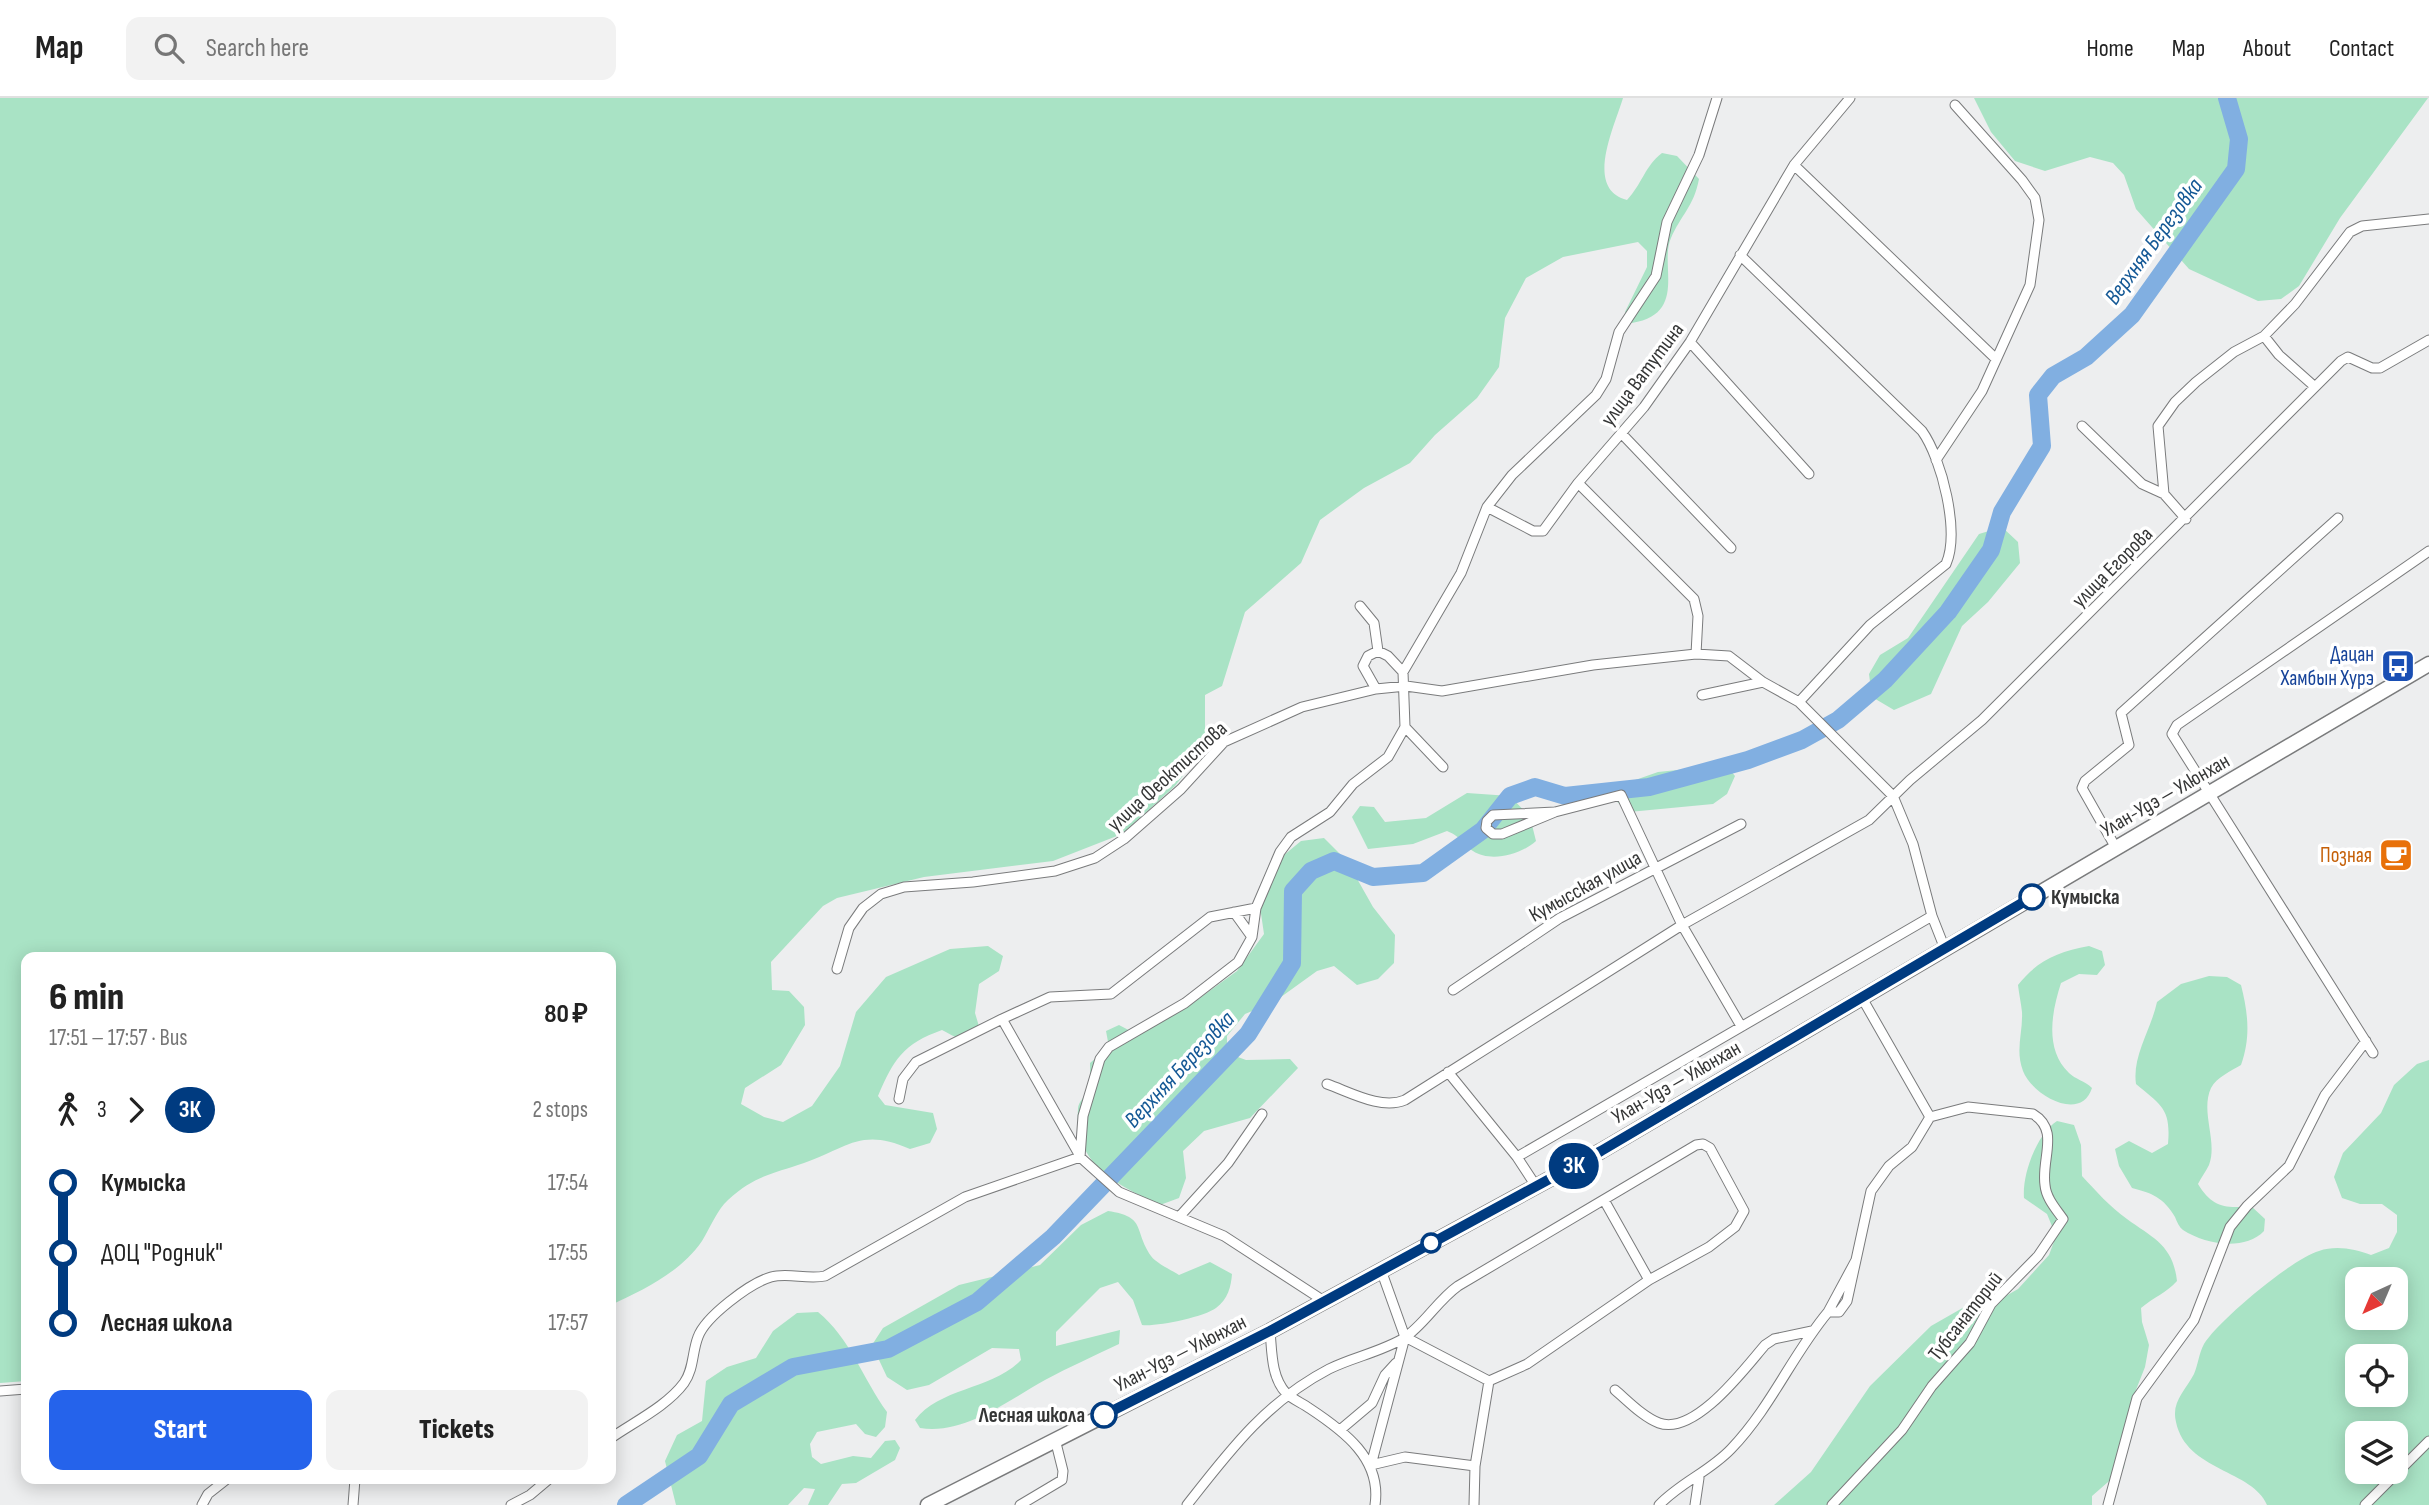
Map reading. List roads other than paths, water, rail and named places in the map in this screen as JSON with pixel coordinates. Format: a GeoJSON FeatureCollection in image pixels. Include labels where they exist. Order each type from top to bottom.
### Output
{"type":"FeatureCollection","features":[{"type":"Feature","properties":{"kind":"main road","name":"Улан-Удэ — Улюнхан"},"geometry":{"type":"LineString","coordinates":[[928,1505],[1270,1331],[1536,1186],[1862,998],[2429,664]]}},
{"type":"Feature","properties":{"kind":"street"},"geometry":{"type":"LineString","coordinates":[[1404,672],[1461,573],[1486,507],[1512,475],[1596,395],[1606,379],[1619,332],[1656,276],[1667,222],[1699,155],[1717,98]]}},
{"type":"Feature","properties":{"kind":"street","name":"улица Ватутина"},"geometry":{"type":"LineString","coordinates":[[1486,507],[1533,531],[1543,531],[1578,483],[1644,407],[1690,342],[1794,165],[1850,98]]}},
{"type":"Feature","properties":{"kind":"street"},"geometry":{"type":"LineString","coordinates":[[1936,460],[1982,391],[2030,285],[2039,220],[2035,198],[2022,180],[1955,105]]}},
{"type":"Feature","properties":{"kind":"street"},"geometry":{"type":"LineString","coordinates":[[1794,165],[1995,358]]}},
{"type":"Feature","properties":{"kind":"street"},"geometry":{"type":"LineString","coordinates":[[2164,494],[2157,437],[2158,426],[2166,413],[2216,365],[2264,336],[2295,304],[2350,232],[2362,226],[2429,219]]}},
{"type":"Feature","properties":{"kind":"street"},"geometry":{"type":"LineString","coordinates":[[1740,255],[1922,431],[1931,444],[1936,460],[1953,536],[1947,564],[1870,625],[1799,702]]}},
{"type":"Feature","properties":{"kind":"street"},"geometry":{"type":"LineString","coordinates":[[2264,336],[2279,355],[2314,386]]}},
{"type":"Feature","properties":{"kind":"street","name":"улица Егорова"},"geometry":{"type":"LineString","coordinates":[[1327,1084],[1394,1104],[1682,925],[1857,829],[1982,720],[2186,519],[2314,386],[2348,357],[2372,368],[2380,368],[2429,340]]}},
{"type":"Feature","properties":{"kind":"street"},"geometry":{"type":"LineString","coordinates":[[1690,342],[1809,474]]}},
{"type":"Feature","properties":{"kind":"street"},"geometry":{"type":"LineString","coordinates":[[2082,426],[2142,484],[2164,494],[2186,519]]}},
{"type":"Feature","properties":{"kind":"street"},"geometry":{"type":"LineString","coordinates":[[1621,433],[1731,548]]}},
{"type":"Feature","properties":{"kind":"street"},"geometry":{"type":"LineString","coordinates":[[1578,483],[1694,600],[1698,616],[1696,654]]}},
{"type":"Feature","properties":{"kind":"street"},"geometry":{"type":"LineString","coordinates":[[2116,848],[2082,788],[2085,781],[2129,745],[2121,713],[2338,518]]}},
{"type":"Feature","properties":{"kind":"street"},"geometry":{"type":"LineString","coordinates":[[2373,1053],[2174,739],[2173,729],[2429,551]]}},
{"type":"Feature","properties":{"kind":"street"},"geometry":{"type":"LineString","coordinates":[[1360,606],[1374,623],[1378,651]]}},
{"type":"Feature","properties":{"kind":"street"},"geometry":{"type":"LineString","coordinates":[[1080,1157],[1089,1088],[1104,1053],[1126,1036],[1193,998],[1229,970],[1246,952],[1252,937],[1256,908],[1280,852],[1291,837],[1330,812],[1353,784],[1388,757],[1405,727],[1406,687],[1404,672],[1388,656],[1378,651]]}},
{"type":"Feature","properties":{"kind":"street"},"geometry":{"type":"LineString","coordinates":[[1376,690],[1363,666],[1368,656],[1378,651]]}},
{"type":"Feature","properties":{"kind":"street","name":"улица Феоктистова"},"geometry":{"type":"LineString","coordinates":[[837,969],[849,928],[863,908],[881,894],[904,887],[973,882],[1055,871],[1095,858],[1124,839],[1231,738],[1302,708],[1376,690],[1406,687],[1442,691],[1593,665],[1696,654],[1729,656],[1763,682],[1799,702],[1894,796],[1913,844],[1932,916],[1945,949]]}},
{"type":"Feature","properties":{"kind":"street"},"geometry":{"type":"LineString","coordinates":[[1702,695],[1763,682]]}},
{"type":"Feature","properties":{"kind":"street"},"geometry":{"type":"LineString","coordinates":[[1405,727],[1443,767]]}},
{"type":"Feature","properties":{"kind":"street"},"geometry":{"type":"LineString","coordinates":[[1555,812],[1493,815],[1487,821],[1486,828],[1493,834],[1502,834],[1555,812],[1621,795],[1682,925],[1741,1027]]}},
{"type":"Feature","properties":{"kind":"street","name":"Кумысская улица"},"geometry":{"type":"LineString","coordinates":[[1453,990],[1560,918],[1741,824]]}},
{"type":"Feature","properties":{"kind":"street"},"geometry":{"type":"LineString","coordinates":[[899,1099],[903,1079],[916,1062],[1050,997],[1111,994],[1203,921],[1256,908]]}},
{"type":"Feature","properties":{"kind":"street"},"geometry":{"type":"LineString","coordinates":[[1234,912],[1252,937]]}},
{"type":"Feature","properties":{"kind":"street"},"geometry":{"type":"LineString","coordinates":[[1517,1157],[1932,916]]}},
{"type":"Feature","properties":{"kind":"street"},"geometry":{"type":"LineString","coordinates":[[1659,1505],[1679,1486],[1699,1478],[1732,1448],[1771,1401],[1812,1331],[1828,1312],[1856,1260],[1871,1191],[1889,1166],[1912,1147],[1930,1117],[1862,998]]}},
{"type":"Feature","properties":{"kind":"street"},"geometry":{"type":"LineString","coordinates":[[1002,1019],[1080,1157],[1119,1192],[1248,1250],[1324,1301]]}},
{"type":"Feature","properties":{"kind":"street"},"geometry":{"type":"LineString","coordinates":[[2108,1505],[2137,1398],[2199,1311],[2230,1227],[2246,1206],[2289,1166],[2325,1096],[2367,1041]]}},
{"type":"Feature","properties":{"kind":"street"},"geometry":{"type":"LineString","coordinates":[[1448,1072],[1517,1157],[1536,1186]]}},
{"type":"Feature","properties":{"kind":"street","name":"Тубсанаторий"},"geometry":{"type":"LineString","coordinates":[[1832,1505],[1911,1419],[1932,1386],[1970,1343],[1991,1304],[2038,1256],[2063,1220],[2045,1185],[2049,1135],[2041,1119],[2033,1114],[1968,1107],[1930,1117]]}},
{"type":"Feature","properties":{"kind":"street"},"geometry":{"type":"LineString","coordinates":[[1179,1217],[1228,1163],[1262,1114]]}},
{"type":"Feature","properties":{"kind":"street"},"geometry":{"type":"LineString","coordinates":[[1187,1505],[1238,1441],[1286,1394],[1330,1369],[1405,1337],[1442,1298],[1458,1286],[1696,1145],[1703,1144],[1710,1149],[1744,1211],[1735,1227],[1709,1247],[1649,1280],[1527,1364],[1489,1381]]}},
{"type":"Feature","properties":{"kind":"street"},"geometry":{"type":"LineString","coordinates":[[616,1434],[680,1387],[692,1367],[697,1338],[710,1316],[760,1283],[782,1276],[814,1279],[825,1276],[965,1197],[1080,1157]]}},
{"type":"Feature","properties":{"kind":"street"},"geometry":{"type":"LineString","coordinates":[[1604,1200],[1649,1280]]}},
{"type":"Feature","properties":{"kind":"street"},"geometry":{"type":"LineString","coordinates":[[1371,1465],[1405,1337],[1381,1270]]}},
{"type":"Feature","properties":{"kind":"street"},"geometry":{"type":"LineString","coordinates":[[1270,1331],[1276,1376],[1286,1394],[1340,1430],[1371,1465],[1376,1479],[1375,1505]]}},
{"type":"Feature","properties":{"kind":"street"},"geometry":{"type":"LineString","coordinates":[[1615,1390],[1659,1423],[1671,1425],[1682,1422],[1719,1397],[1765,1345],[1774,1339],[1812,1331]]}},
{"type":"Feature","properties":{"kind":"street"},"geometry":{"type":"LineString","coordinates":[[1405,1337],[1489,1381]]}},
{"type":"Feature","properties":{"kind":"street"},"geometry":{"type":"LineString","coordinates":[[1340,1430],[1372,1403],[1385,1375],[1399,1360]]}},
{"type":"Feature","properties":{"kind":"street"},"geometry":{"type":"LineString","coordinates":[[1474,1505],[1475,1466],[1489,1381]]}},
{"type":"Feature","properties":{"kind":"street"},"geometry":{"type":"LineString","coordinates":[[0,1391],[21,1389]]}},
{"type":"Feature","properties":{"kind":"street"},"geometry":{"type":"LineString","coordinates":[[1020,1505],[1062,1480],[1063,1471],[1055,1440]]}},
{"type":"Feature","properties":{"kind":"street"},"geometry":{"type":"LineString","coordinates":[[2365,1505],[2429,1441]]}},
{"type":"Feature","properties":{"kind":"street"},"geometry":{"type":"LineString","coordinates":[[1371,1465],[1405,1457],[1475,1466]]}},
{"type":"Feature","properties":{"kind":"street"},"geometry":{"type":"LineString","coordinates":[[1695,1505],[1699,1478]]}},
{"type":"Feature","properties":{"kind":"street"},"geometry":{"type":"LineString","coordinates":[[202,1505],[208,1494],[221,1484]]}},
{"type":"Feature","properties":{"kind":"street"},"geometry":{"type":"LineString","coordinates":[[353,1505],[355,1484]]}},
{"type":"Feature","properties":{"kind":"street"},"geometry":{"type":"LineString","coordinates":[[511,1505],[543,1484]]}},
{"type":"Feature","properties":{"kind":"waterway","name":"Верхняя Березовка"},"geometry":{"type":"LineString","coordinates":[[626,1505],[699,1456],[731,1404],[793,1367],[888,1349],[977,1302],[1053,1237],[1248,1034],[1292,963],[1293,891],[1311,871],[1334,861],[1373,877],[1423,873],[1483,830],[1510,796],[1535,787],[1565,796],[1649,787],[1748,760],[1802,740],[1838,720],[1885,680],[1948,612],[1991,550],[2002,512],[2042,446],[2038,395],[2053,376],[2086,357],[2132,315],[2236,169],[2239,139],[2227,98]]}},
{"type":"Feature","properties":{"kind":"place","name":"Дацан Хамбын Хурэ"},"geometry":{"type":"Point","coordinates":[2398,666]}},
{"type":"Feature","properties":{"kind":"place","name":"Позная"},"geometry":{"type":"Point","coordinates":[2396,855]}},
{"type":"Feature","properties":{"kind":"place","name":"Кумыска"},"geometry":{"type":"Point","coordinates":[2032,897]}},
{"type":"Feature","properties":{"kind":"place","name":"Лесная школа"},"geometry":{"type":"Point","coordinates":[1104,1415]}}]}
